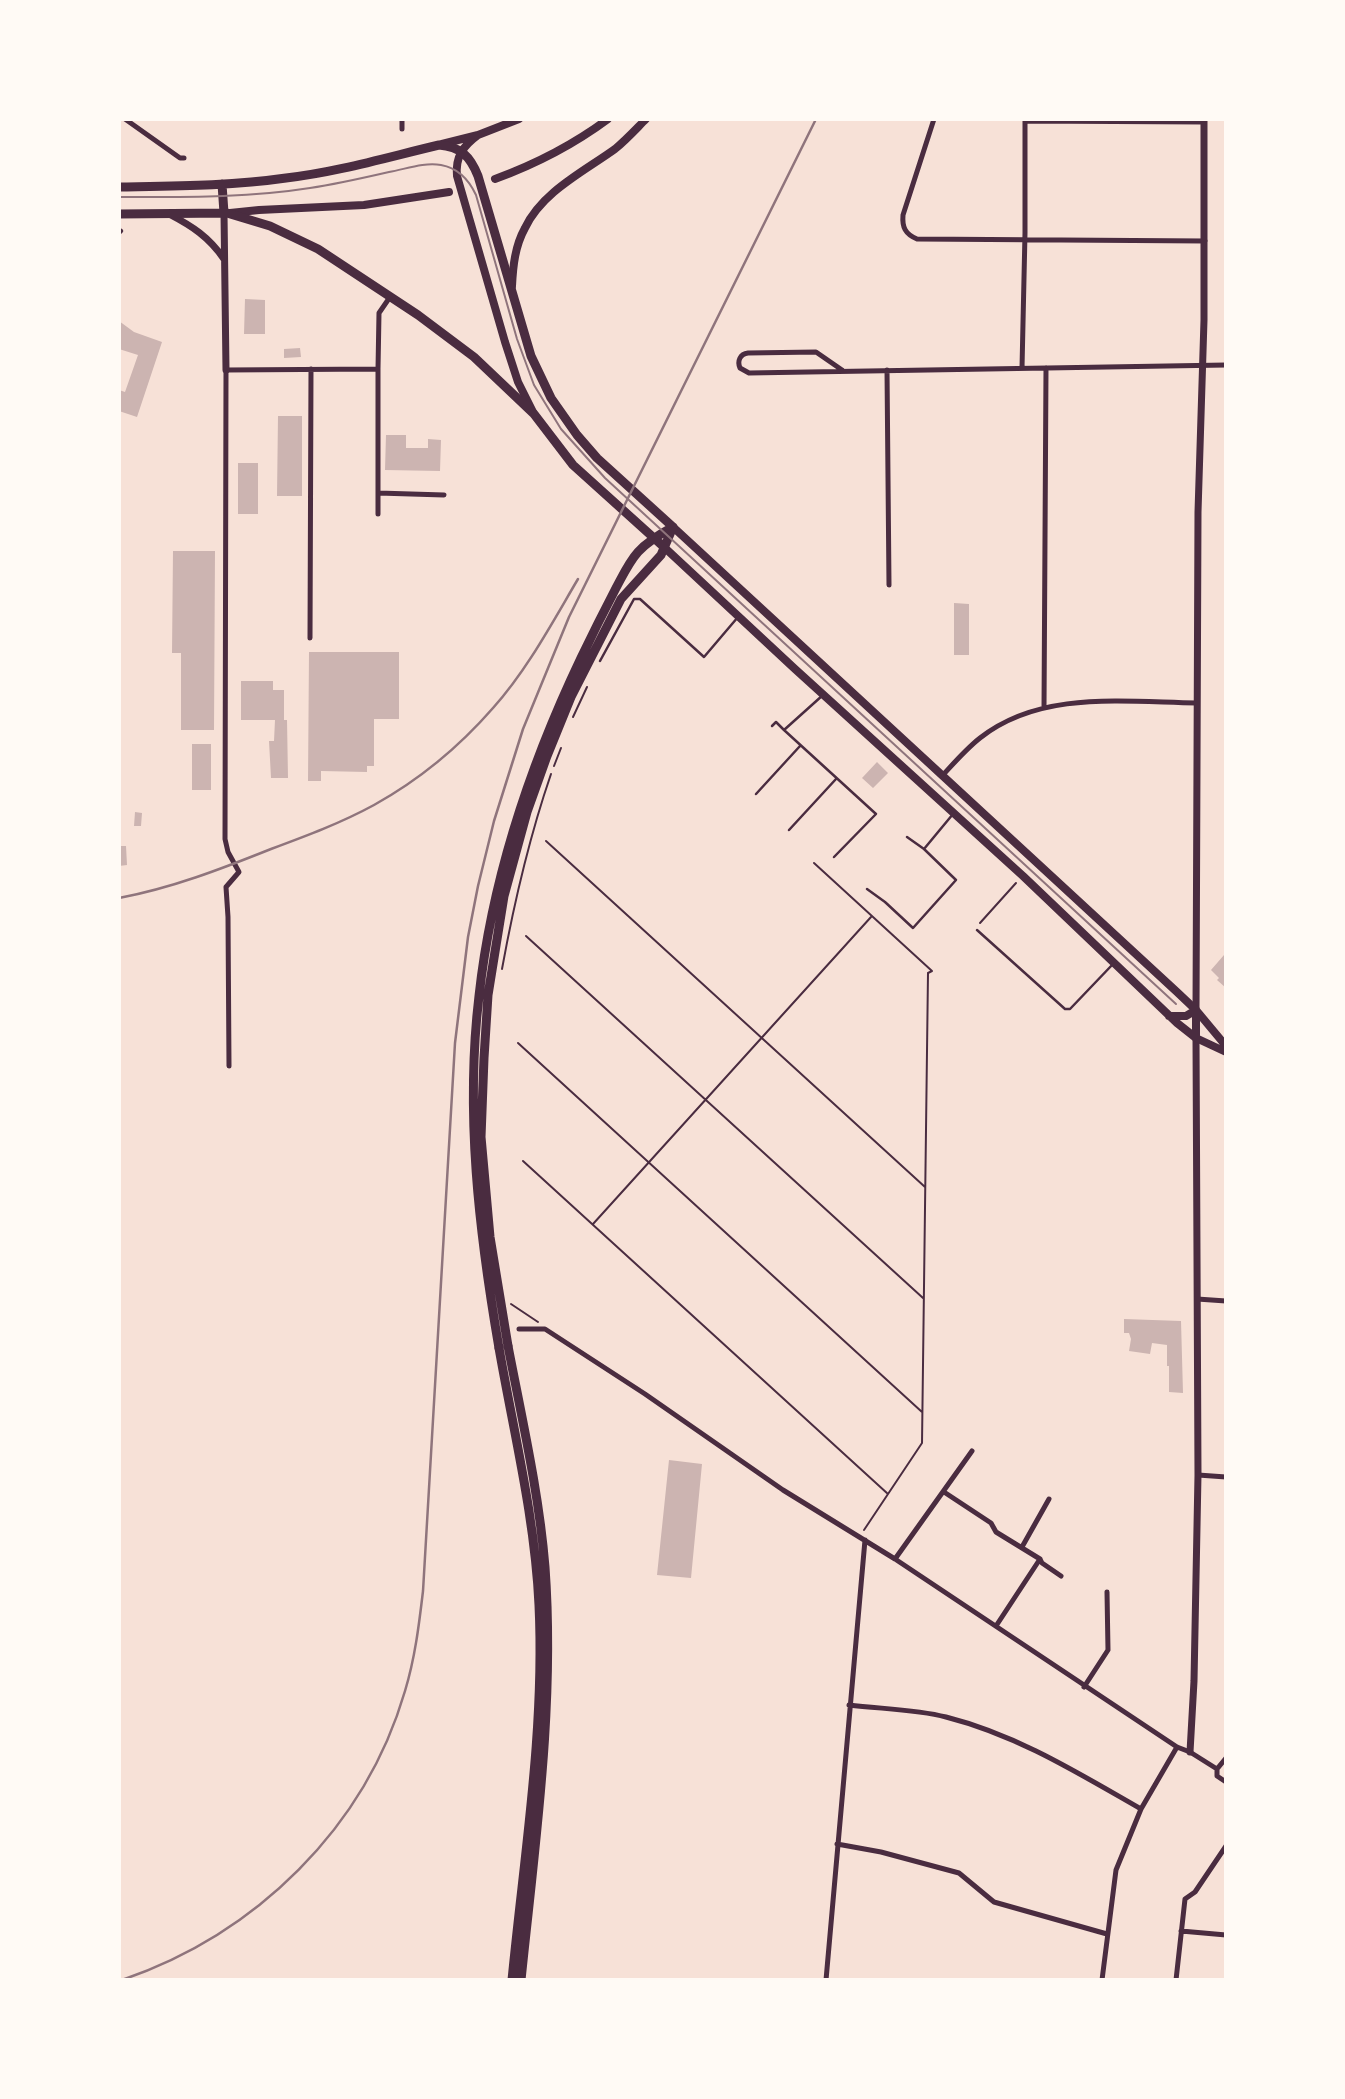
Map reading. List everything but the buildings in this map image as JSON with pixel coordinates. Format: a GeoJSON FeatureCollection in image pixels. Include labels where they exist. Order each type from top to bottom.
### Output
{"type":"FeatureCollection","features":[{"type":"Feature","properties":{"kind":"main road"},"geometry":{"type":"LineString","coordinates":[[119,187],[222,184],[287,178],[351,167],[439,145],[478,135],[519,119]]}},
{"type":"Feature","properties":{"kind":"main road"},"geometry":{"type":"LineString","coordinates":[[495,179],[516,172],[564,148],[608,119]]}},
{"type":"Feature","properties":{"kind":"main road"},"geometry":{"type":"LineString","coordinates":[[511,289],[519,241],[537,209],[564,185],[617,148],[646,119]]}},
{"type":"Feature","properties":{"kind":"main road"},"geometry":{"type":"LineString","coordinates":[[478,135],[461,150],[456,164],[458,181],[514,370],[534,414]]}},
{"type":"Feature","properties":{"kind":"main road"},"geometry":{"type":"LineString","coordinates":[[439,145],[461,150],[472,162],[484,193],[531,356],[551,398],[578,435],[610,470],[1196,1010],[1226,1046]]}},
{"type":"Feature","properties":{"kind":"main road"},"geometry":{"type":"LineString","coordinates":[[222,184],[225,213]]}},
{"type":"Feature","properties":{"kind":"main road"},"geometry":{"type":"LineString","coordinates":[[119,214],[225,213],[393,202],[449,192]]}},
{"type":"Feature","properties":{"kind":"main road"},"geometry":{"type":"LineString","coordinates":[[225,213],[256,221],[294,236],[336,260],[474,356],[534,414],[573,465],[597,488],[1023,876],[1168,1015],[1196,1038],[1226,1052]]}},
{"type":"Feature","properties":{"kind":"main road"},"geometry":{"type":"LineString","coordinates":[[638,523],[642,538],[639,551]]}},
{"type":"Feature","properties":{"kind":"main road"},"geometry":{"type":"LineString","coordinates":[[521,1980],[546,1731],[546,1607],[542,1536],[479,1212],[474,1136],[475,1037],[479,995],[487,943],[517,816],[561,699],[629,564],[639,551],[673,527]]}},
{"type":"Feature","properties":{"kind":"main road"},"geometry":{"type":"LineString","coordinates":[[512,1980],[538,1728],[539,1608],[527,1492],[490,1237],[481,1137],[488,995],[505,896],[527,812],[547,756],[571,697],[621,599],[653,565],[665,548],[673,527]]}},
{"type":"Feature","properties":{"kind":"main road"},"geometry":{"type":"LineString","coordinates":[[1168,1015],[1186,1016],[1196,1010]]}},
{"type":"Feature","properties":{"kind":"main road"},"geometry":{"type":"LineString","coordinates":[[1196,1010],[1196,1038]]}},
{"type":"Feature","properties":{"kind":"street"},"geometry":{"type":"LineString","coordinates":[[125,119],[180,158],[184,158]]}},
{"type":"Feature","properties":{"kind":"street"},"geometry":{"type":"LineString","coordinates":[[402,119],[402,129]]}},
{"type":"Feature","properties":{"kind":"street"},"geometry":{"type":"LineString","coordinates":[[934,119],[905,205],[902,226],[909,236],[917,239],[1205,241]]}},
{"type":"Feature","properties":{"kind":"street"},"geometry":{"type":"LineString","coordinates":[[1022,368],[1025,120],[1204,120],[1205,241],[1198,512],[1196,1010]]}},
{"type":"Feature","properties":{"kind":"street"},"geometry":{"type":"LineString","coordinates":[[225,213],[225,839],[228,852],[239,872],[226,887],[229,1066]]}},
{"type":"Feature","properties":{"kind":"street"},"geometry":{"type":"LineString","coordinates":[[169,214],[200,231],[224,260]]}},
{"type":"Feature","properties":{"kind":"street"},"geometry":{"type":"LineString","coordinates":[[378,513],[379,313],[390,297]]}},
{"type":"Feature","properties":{"kind":"street"},"geometry":{"type":"LineString","coordinates":[[842,370],[816,352],[748,353],[742,355],[739,361],[740,368],[749,373],[1226,365]]}},
{"type":"Feature","properties":{"kind":"street"},"geometry":{"type":"LineString","coordinates":[[1044,708],[1046,368]]}},
{"type":"Feature","properties":{"kind":"street"},"geometry":{"type":"LineString","coordinates":[[310,638],[311,369]]}},
{"type":"Feature","properties":{"kind":"street"},"geometry":{"type":"LineString","coordinates":[[226,370],[379,369]]}},
{"type":"Feature","properties":{"kind":"street"},"geometry":{"type":"LineString","coordinates":[[887,370],[889,585]]}},
{"type":"Feature","properties":{"kind":"street"},"geometry":{"type":"LineString","coordinates":[[378,493],[444,495]]}},
{"type":"Feature","properties":{"kind":"street"},"geometry":{"type":"LineString","coordinates":[[942,776],[968,748],[988,733],[1020,715],[1044,708],[1104,701],[1197,703]]}},
{"type":"Feature","properties":{"kind":"street"},"geometry":{"type":"LineString","coordinates":[[1190,1752],[1195,1681],[1198,1475],[1196,1038]]}},
{"type":"Feature","properties":{"kind":"street"},"geometry":{"type":"LineString","coordinates":[[1197,1299],[1226,1301]]}},
{"type":"Feature","properties":{"kind":"street"},"geometry":{"type":"LineString","coordinates":[[519,1329],[545,1329],[636,1387],[783,1490],[895,1559],[1177,1747],[1217,1769]]}},
{"type":"Feature","properties":{"kind":"street"},"geometry":{"type":"LineString","coordinates":[[895,1559],[971,1451]]}},
{"type":"Feature","properties":{"kind":"street"},"geometry":{"type":"LineString","coordinates":[[1198,1475],[1226,1477]]}},
{"type":"Feature","properties":{"kind":"street"},"geometry":{"type":"LineString","coordinates":[[944,1492],[991,1523],[996,1532],[1040,1559],[1061,1576]]}},
{"type":"Feature","properties":{"kind":"street"},"geometry":{"type":"LineString","coordinates":[[1022,1547],[1049,1499]]}},
{"type":"Feature","properties":{"kind":"street"},"geometry":{"type":"LineString","coordinates":[[826,1980],[862,1539]]}},
{"type":"Feature","properties":{"kind":"street"},"geometry":{"type":"LineString","coordinates":[[996,1626],[1040,1559]]}},
{"type":"Feature","properties":{"kind":"street"},"geometry":{"type":"LineString","coordinates":[[1084,1687],[1108,1650],[1107,1592]]}},
{"type":"Feature","properties":{"kind":"street"},"geometry":{"type":"LineString","coordinates":[[849,1705],[944,1716],[995,1732],[1040,1752],[1141,1809]]}},
{"type":"Feature","properties":{"kind":"street"},"geometry":{"type":"LineString","coordinates":[[1102,1980],[1116,1870],[1141,1809],[1177,1747]]}},
{"type":"Feature","properties":{"kind":"street"},"geometry":{"type":"LineString","coordinates":[[1226,1758],[1217,1769],[1217,1776],[1226,1782]]}},
{"type":"Feature","properties":{"kind":"street"},"geometry":{"type":"LineString","coordinates":[[837,1844],[881,1852],[959,1873],[994,1902],[1107,1934]]}},
{"type":"Feature","properties":{"kind":"street"},"geometry":{"type":"LineString","coordinates":[[1176,1980],[1185,1899],[1195,1892],[1226,1846]]}},
{"type":"Feature","properties":{"kind":"street"},"geometry":{"type":"LineString","coordinates":[[1181,1931],[1226,1935]]}},
{"type":"Feature","properties":{"kind":"lane"},"geometry":{"type":"LineString","coordinates":[[600,661],[634,599],[640,599],[704,657],[738,617]]}},
{"type":"Feature","properties":{"kind":"lane"},"geometry":{"type":"LineString","coordinates":[[784,730],[823,695]]}},
{"type":"Feature","properties":{"kind":"lane"},"geometry":{"type":"LineString","coordinates":[[772,726],[776,722],[876,814],[834,857]]}},
{"type":"Feature","properties":{"kind":"lane"},"geometry":{"type":"LineString","coordinates":[[755,794],[800,746]]}},
{"type":"Feature","properties":{"kind":"lane"},"geometry":{"type":"LineString","coordinates":[[789,830],[836,779]]}},
{"type":"Feature","properties":{"kind":"lane"},"geometry":{"type":"LineString","coordinates":[[924,849],[953,814]]}},
{"type":"Feature","properties":{"kind":"lane"},"geometry":{"type":"LineString","coordinates":[[867,889],[913,928],[956,880],[924,849],[907,837]]}},
{"type":"Feature","properties":{"kind":"lane"},"geometry":{"type":"LineString","coordinates":[[977,930],[1065,1009],[1070,1009],[1112,964]]}},
{"type":"Feature","properties":{"kind":"path"},"geometry":{"type":"LineString","coordinates":[[569,726],[591,678]]}},
{"type":"Feature","properties":{"kind":"path"},"geometry":{"type":"LineString","coordinates":[[502,969],[517,891],[533,829],[561,747]]}},
{"type":"Feature","properties":{"kind":"path"},"geometry":{"type":"LineString","coordinates":[[546,841],[925,1187]]}},
{"type":"Feature","properties":{"kind":"path"},"geometry":{"type":"LineString","coordinates":[[814,863],[932,971],[928,973],[922,1443],[862,1539]]}},
{"type":"Feature","properties":{"kind":"path"},"geometry":{"type":"LineString","coordinates":[[977,930],[1023,876]]}},
{"type":"Feature","properties":{"kind":"path"},"geometry":{"type":"LineString","coordinates":[[592,1225],[872,916]]}},
{"type":"Feature","properties":{"kind":"path"},"geometry":{"type":"LineString","coordinates":[[526,936],[924,1298]]}},
{"type":"Feature","properties":{"kind":"path"},"geometry":{"type":"LineString","coordinates":[[518,1043],[923,1412]]}},
{"type":"Feature","properties":{"kind":"path"},"geometry":{"type":"LineString","coordinates":[[523,1161],[888,1495]]}},
{"type":"Feature","properties":{"kind":"path"},"geometry":{"type":"LineString","coordinates":[[508,1301],[545,1329]]}},
{"type":"Feature","properties":{"kind":"tram line"},"geometry":{"type":"LineString","coordinates":[[119,197],[263,194],[330,185],[428,164],[441,165],[458,172],[476,195],[517,339],[534,385],[561,429],[605,478],[1176,1004]]}},
{"type":"Feature","properties":{"kind":"railway"},"geometry":{"type":"LineString","coordinates":[[122,1980],[171,1960],[217,1935],[260,1904],[299,1870],[333,1831],[363,1787],[387,1741],[405,1691],[423,1591],[455,1043],[468,937],[494,821],[523,729],[569,617],[816,119]]}},
{"type":"Feature","properties":{"kind":"railway"},"geometry":{"type":"LineString","coordinates":[[119,898],[158,889],[234,864],[362,812],[407,785],[452,749],[505,693],[538,646],[578,579]]}}]}
